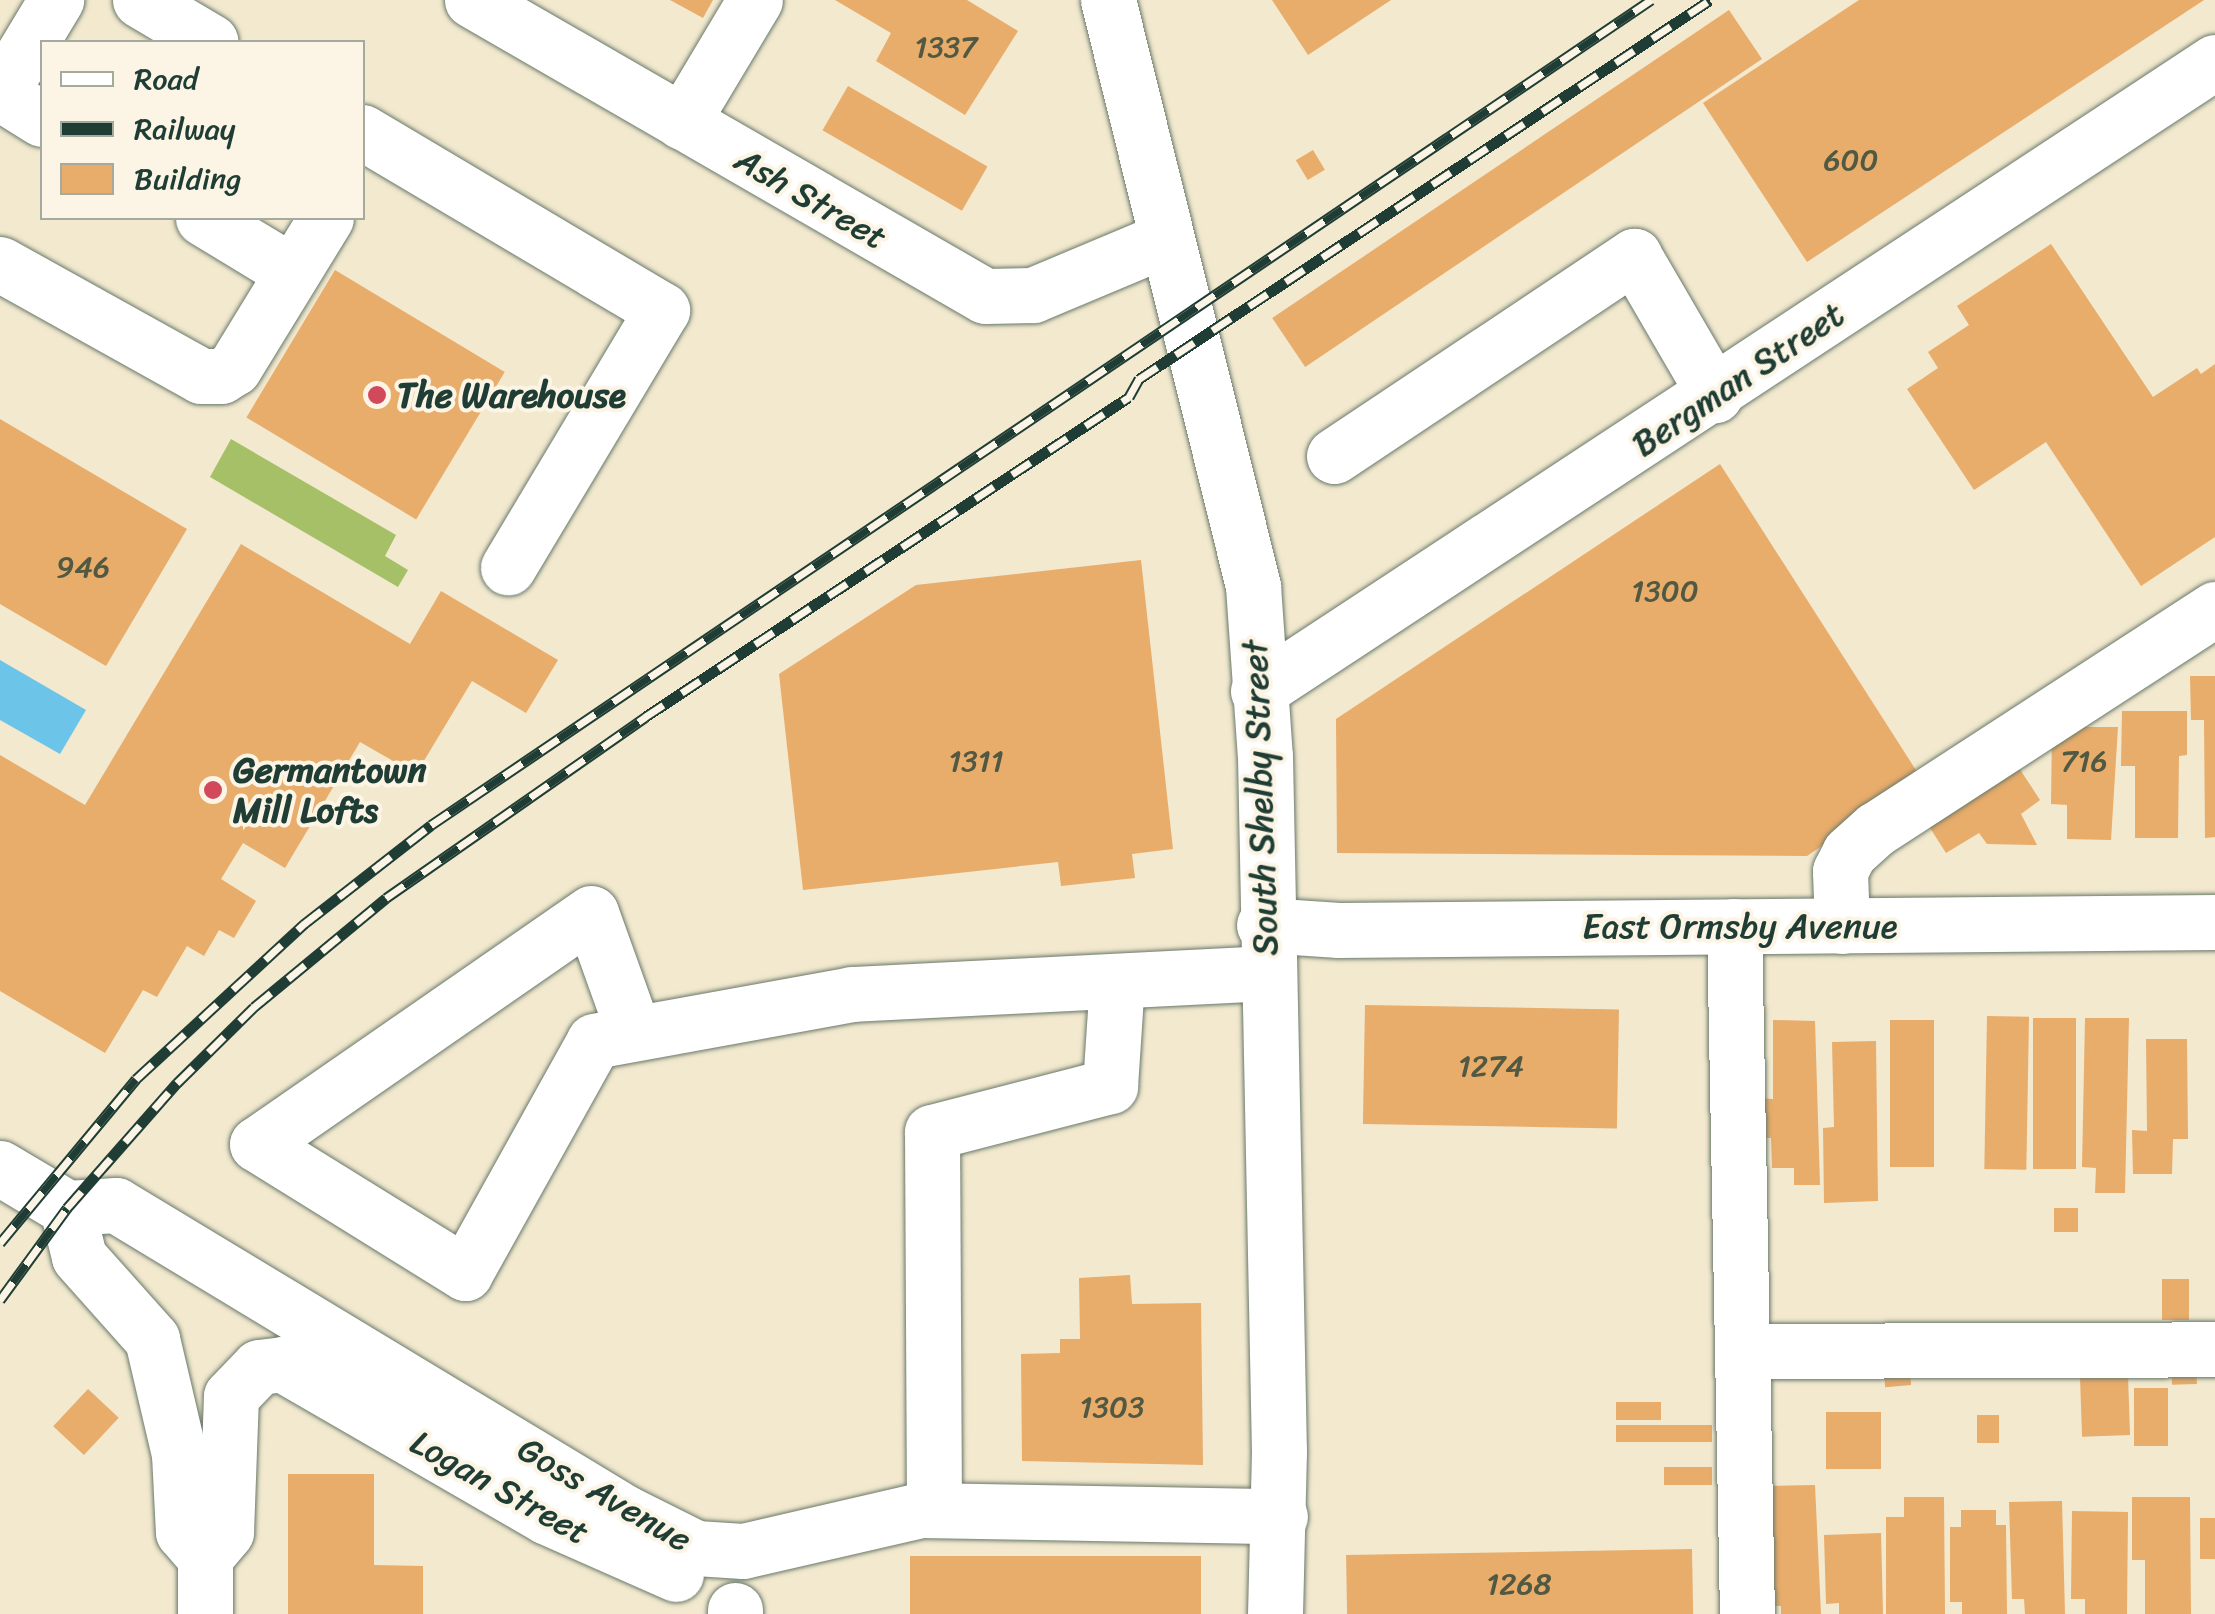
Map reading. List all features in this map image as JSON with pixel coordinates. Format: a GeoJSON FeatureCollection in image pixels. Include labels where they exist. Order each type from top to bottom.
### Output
{"type":"FeatureCollection","features":[{"type":"Feature","properties":{"kind":"main road"},"geometry":{"type":"LineString","coordinates":[[40,118],[0,93],[56,0]]}},
{"type":"Feature","properties":{"kind":"main road"},"geometry":{"type":"LineString","coordinates":[[140,0],[208,40]]}},
{"type":"Feature","properties":{"kind":"main road","name":"Ash Street"},"geometry":{"type":"LineString","coordinates":[[472,0],[949,278],[1001,300],[1033,295],[1166,240]]}},
{"type":"Feature","properties":{"kind":"main road"},"geometry":{"type":"LineString","coordinates":[[682,122],[755,0]]}},
{"type":"Feature","properties":{"kind":"main road","name":"South Shelby Street"},"geometry":{"type":"LineString","coordinates":[[1108,0],[1253,586],[1265,756],[1264,949],[1280,1516],[1274,1614]]}},
{"type":"Feature","properties":{"kind":"main road","name":"Bergman Street"},"geometry":{"type":"LineString","coordinates":[[1258,691],[1715,395],[2215,62]]}},
{"type":"Feature","properties":{"kind":"main road"},"geometry":{"type":"LineString","coordinates":[[366,143],[662,310],[508,567]]}},
{"type":"Feature","properties":{"kind":"main road"},"geometry":{"type":"LineString","coordinates":[[206,220],[292,272]]}},
{"type":"Feature","properties":{"kind":"main road"},"geometry":{"type":"LineString","coordinates":[[0,264],[201,376],[234,368],[325,220]]}},
{"type":"Feature","properties":{"kind":"main road"},"geometry":{"type":"LineString","coordinates":[[1334,456],[1634,256],[1715,395]]}},
{"type":"Feature","properties":{"kind":"main road"},"geometry":{"type":"LineString","coordinates":[[1842,926],[1840,871],[1849,852],[1876,829],[2215,609]]}},
{"type":"Feature","properties":{"kind":"main road","name":"East Ormsby Avenue"},"geometry":{"type":"LineString","coordinates":[[634,1033],[591,913],[257,1144],[465,1273],[594,1041],[852,994],[1117,981],[1264,949],[1734,926],[2215,922]]}},
{"type":"Feature","properties":{"kind":"main road"},"geometry":{"type":"LineString","coordinates":[[1734,926],[1747,1614]]}},
{"type":"Feature","properties":{"kind":"main road"},"geometry":{"type":"LineString","coordinates":[[934,1510],[932,1132],[1110,1086],[1117,981]]}},
{"type":"Feature","properties":{"kind":"main road"},"geometry":{"type":"LineString","coordinates":[[0,1168],[67,1208]]}},
{"type":"Feature","properties":{"kind":"main road","name":"Goss Avenue"},"geometry":{"type":"LineString","coordinates":[[67,1208],[116,1206],[624,1512],[696,1548],[743,1551],[934,1510],[1071,1510],[1196,1519],[1280,1516]]}},
{"type":"Feature","properties":{"kind":"main road","name":"Logan Street"},"geometry":{"type":"LineString","coordinates":[[67,1208],[80,1256],[152,1339],[179,1454],[183,1532],[205,1558]]}},
{"type":"Feature","properties":{"kind":"main road"},"geometry":{"type":"LineString","coordinates":[[1742,1351],[2215,1349]]}},
{"type":"Feature","properties":{"kind":"main road","name":"Logan Street"},"geometry":{"type":"LineString","coordinates":[[205,1614],[205,1558],[226,1532],[231,1396],[246,1376],[270,1364],[297,1368],[594,1541],[717,1586],[908,1537],[997,1536],[1071,1510]]}},
{"type":"Feature","properties":{"kind":"green space"},"geometry":{"type":"Polygon","coordinates":[[[231,439],[396,535],[385,556],[408,570],[398,587],[210,477],[231,439]]]}},
{"type":"Feature","properties":{"kind":"water"},"geometry":{"type":"Polygon","coordinates":[[[0,660],[86,710],[60,754],[0,720],[0,660]]]}},
{"type":"Feature","properties":{"kind":"building"},"geometry":{"type":"Polygon","coordinates":[[[670,0],[713,0],[703,18],[670,0]]]}},
{"type":"Feature","properties":{"kind":"building"},"geometry":{"type":"Polygon","coordinates":[[[835,0],[967,0],[1018,31],[965,115],[876,61],[891,33],[835,0]]]}},
{"type":"Feature","properties":{"kind":"building"},"geometry":{"type":"Polygon","coordinates":[[[1272,0],[1391,0],[1308,55],[1272,0]]]}},
{"type":"Feature","properties":{"kind":"building"},"geometry":{"type":"Polygon","coordinates":[[[1859,0],[2204,0],[1807,262],[1703,103],[1859,0]]]}},
{"type":"Feature","properties":{"kind":"building"},"geometry":{"type":"Polygon","coordinates":[[[1729,10],[1762,59],[1305,367],[1272,318],[1729,10]]]}},
{"type":"Feature","properties":{"kind":"building"},"geometry":{"type":"Polygon","coordinates":[[[848,86],[987,166],[962,211],[822,130],[848,86]]]}},
{"type":"Feature","properties":{"kind":"building"},"geometry":{"type":"Polygon","coordinates":[[[1313,150],[1325,170],[1308,180],[1296,160],[1313,150]]]}},
{"type":"Feature","properties":{"kind":"building"},"geometry":{"type":"Polygon","coordinates":[[[2051,244],[2153,397],[2197,368],[2201,374],[2215,364],[2215,537],[2141,586],[2046,442],[1974,490],[1907,389],[1938,368],[1928,352],[1969,325],[1957,306],[2051,244]]]}},
{"type":"Feature","properties":{"kind":"building","name":"The Warehouse"},"geometry":{"type":"Polygon","coordinates":[[[335,270],[505,372],[416,519],[246,417],[335,270]]]}},
{"type":"Feature","properties":{"kind":"building"},"geometry":{"type":"Polygon","coordinates":[[[0,419],[187,529],[106,666],[0,604],[0,419]]]}},
{"type":"Feature","properties":{"kind":"building"},"geometry":{"type":"Polygon","coordinates":[[[1720,464],[1921,778],[1807,856],[1337,853],[1336,719],[1720,464]]]}},
{"type":"Feature","properties":{"kind":"building","name":"Germantown Mill Lofts"},"geometry":{"type":"Polygon","coordinates":[[[241,544],[410,644],[441,591],[558,660],[526,713],[472,681],[416,774],[360,742],[285,868],[243,843],[221,879],[256,901],[234,938],[219,930],[204,956],[187,946],[157,997],[143,990],[105,1053],[0,991],[0,755],[85,805],[241,544]]]}},
{"type":"Feature","properties":{"kind":"building"},"geometry":{"type":"Polygon","coordinates":[[[1141,560],[1173,849],[1132,854],[1135,878],[1061,886],[1058,862],[803,890],[779,674],[916,585],[1141,560]]]}},
{"type":"Feature","properties":{"kind":"building"},"geometry":{"type":"Polygon","coordinates":[[[2190,676],[2215,676],[2215,837],[2205,838],[2204,720],[2191,720],[2190,676]]]}},
{"type":"Feature","properties":{"kind":"building"},"geometry":{"type":"Polygon","coordinates":[[[2122,711],[2187,711],[2187,755],[2179,756],[2178,838],[2135,838],[2135,766],[2121,766],[2122,711]]]}},
{"type":"Feature","properties":{"kind":"building"},"geometry":{"type":"Polygon","coordinates":[[[2052,727],[2118,727],[2111,840],[2067,839],[2067,805],[2051,804],[2052,727]]]}},
{"type":"Feature","properties":{"kind":"building"},"geometry":{"type":"Polygon","coordinates":[[[2006,748],[2040,800],[2021,814],[2037,845],[1987,844],[1979,833],[1946,853],[1918,809],[2006,748]]]}},
{"type":"Feature","properties":{"kind":"building"},"geometry":{"type":"Polygon","coordinates":[[[1365,1005],[1619,1009],[1617,1128],[1363,1124],[1365,1005]]]}},
{"type":"Feature","properties":{"kind":"building"},"geometry":{"type":"Polygon","coordinates":[[[1987,1016],[2029,1017],[2026,1170],[1984,1169],[1987,1016]]]}},
{"type":"Feature","properties":{"kind":"building"},"geometry":{"type":"Polygon","coordinates":[[[2033,1018],[2076,1018],[2076,1169],[2033,1169],[2033,1018]]]}},
{"type":"Feature","properties":{"kind":"building"},"geometry":{"type":"Polygon","coordinates":[[[2085,1018],[2129,1018],[2125,1193],[2095,1193],[2096,1168],[2082,1167],[2085,1018]]]}},
{"type":"Feature","properties":{"kind":"building"},"geometry":{"type":"Polygon","coordinates":[[[1773,1020],[1815,1021],[1820,1185],[1794,1185],[1794,1168],[1772,1168],[1771,1138],[1758,1138],[1758,1098],[1773,1099],[1773,1020]]]}},
{"type":"Feature","properties":{"kind":"building"},"geometry":{"type":"Polygon","coordinates":[[[1890,1020],[1934,1020],[1934,1167],[1890,1167],[1890,1020]]]}},
{"type":"Feature","properties":{"kind":"building"},"geometry":{"type":"Polygon","coordinates":[[[2146,1039],[2187,1039],[2188,1139],[2173,1139],[2172,1174],[2133,1174],[2132,1130],[2147,1131],[2146,1039]]]}},
{"type":"Feature","properties":{"kind":"building"},"geometry":{"type":"Polygon","coordinates":[[[1876,1041],[1878,1201],[1824,1203],[1823,1128],[1834,1127],[1832,1042],[1876,1041]]]}},
{"type":"Feature","properties":{"kind":"building"},"geometry":{"type":"Polygon","coordinates":[[[2054,1208],[2078,1208],[2078,1232],[2054,1232],[2054,1208]]]}},
{"type":"Feature","properties":{"kind":"building"},"geometry":{"type":"Polygon","coordinates":[[[1130,1275],[1132,1304],[1201,1303],[1203,1465],[1022,1461],[1021,1354],[1060,1353],[1060,1339],[1080,1339],[1079,1278],[1130,1275]]]}},
{"type":"Feature","properties":{"kind":"building"},"geometry":{"type":"Polygon","coordinates":[[[2162,1279],[2189,1279],[2189,1320],[2162,1320],[2162,1279]]]}},
{"type":"Feature","properties":{"kind":"building"},"geometry":{"type":"Polygon","coordinates":[[[2196,1358],[2197,1384],[2172,1385],[2171,1359],[2196,1358]]]}},
{"type":"Feature","properties":{"kind":"building"},"geometry":{"type":"Polygon","coordinates":[[[1909,1361],[1911,1385],[1885,1387],[1883,1363],[1909,1361]]]}},
{"type":"Feature","properties":{"kind":"building"},"geometry":{"type":"Polygon","coordinates":[[[2128,1376],[2130,1435],[2082,1437],[2080,1378],[2128,1376]]]}},
{"type":"Feature","properties":{"kind":"building"},"geometry":{"type":"Polygon","coordinates":[[[2134,1388],[2168,1388],[2168,1446],[2134,1446],[2134,1388]]]}},
{"type":"Feature","properties":{"kind":"building"},"geometry":{"type":"Polygon","coordinates":[[[88,1389],[119,1418],[84,1455],[53,1426],[88,1389]]]}},
{"type":"Feature","properties":{"kind":"building"},"geometry":{"type":"Polygon","coordinates":[[[1616,1402],[1661,1402],[1661,1420],[1616,1420],[1616,1402]]]}},
{"type":"Feature","properties":{"kind":"building"},"geometry":{"type":"Polygon","coordinates":[[[1826,1412],[1881,1412],[1881,1469],[1826,1469],[1826,1412]]]}},
{"type":"Feature","properties":{"kind":"building"},"geometry":{"type":"Polygon","coordinates":[[[1977,1415],[1999,1415],[1999,1443],[1977,1443],[1977,1415]]]}},
{"type":"Feature","properties":{"kind":"building"},"geometry":{"type":"Polygon","coordinates":[[[1616,1425],[1712,1425],[1712,1442],[1616,1442],[1616,1425]]]}},
{"type":"Feature","properties":{"kind":"building"},"geometry":{"type":"Polygon","coordinates":[[[1664,1467],[1712,1467],[1712,1485],[1664,1485],[1664,1467]]]}},
{"type":"Feature","properties":{"kind":"building"},"geometry":{"type":"Polygon","coordinates":[[[288,1474],[374,1474],[374,1565],[423,1566],[423,1614],[288,1614],[288,1474]]]}},
{"type":"Feature","properties":{"kind":"building"},"geometry":{"type":"Polygon","coordinates":[[[1815,1485],[1821,1614],[1781,1614],[1781,1606],[1759,1606],[1767,1486],[1815,1485]]]}},
{"type":"Feature","properties":{"kind":"building"},"geometry":{"type":"Polygon","coordinates":[[[1904,1497],[1944,1497],[1945,1614],[1886,1614],[1886,1517],[1904,1517],[1904,1497]]]}},
{"type":"Feature","properties":{"kind":"building"},"geometry":{"type":"Polygon","coordinates":[[[2132,1497],[2190,1497],[2191,1614],[2145,1614],[2145,1560],[2132,1560],[2132,1497]]]}},
{"type":"Feature","properties":{"kind":"building"},"geometry":{"type":"Polygon","coordinates":[[[2062,1501],[2065,1614],[2025,1614],[2024,1599],[2012,1599],[2009,1502],[2062,1501]]]}},
{"type":"Feature","properties":{"kind":"building"},"geometry":{"type":"Polygon","coordinates":[[[1961,1510],[1996,1510],[1996,1525],[2006,1525],[2007,1614],[1962,1614],[1962,1602],[1950,1602],[1950,1527],[1961,1527],[1961,1510]]]}},
{"type":"Feature","properties":{"kind":"building"},"geometry":{"type":"Polygon","coordinates":[[[2072,1511],[2128,1512],[2127,1614],[2085,1614],[2085,1599],[2071,1599],[2072,1511]]]}},
{"type":"Feature","properties":{"kind":"building"},"geometry":{"type":"Polygon","coordinates":[[[2200,1518],[2215,1518],[2215,1559],[2200,1559],[2200,1518]]]}},
{"type":"Feature","properties":{"kind":"building"},"geometry":{"type":"Polygon","coordinates":[[[1881,1533],[1883,1614],[1839,1614],[1839,1603],[1826,1604],[1824,1535],[1881,1533]]]}},
{"type":"Feature","properties":{"kind":"building"},"geometry":{"type":"Polygon","coordinates":[[[1692,1549],[1693,1614],[1347,1614],[1346,1555],[1692,1549]]]}},
{"type":"Feature","properties":{"kind":"building"},"geometry":{"type":"Polygon","coordinates":[[[910,1556],[1201,1556],[1201,1614],[910,1614],[910,1556]]]}},
{"type":"Feature","properties":{"kind":"railway"},"geometry":{"type":"LineString","coordinates":[[0,1243],[136,1079],[304,924],[431,825],[1651,0]]}},
{"type":"Feature","properties":{"kind":"railway"},"geometry":{"type":"LineString","coordinates":[[0,1300],[67,1208],[177,1083],[254,1007],[386,898],[645,717],[1129,397],[1139,379],[1710,0]]}},
{"type":"Feature","properties":{"kind":"place","name":"The Warehouse"},"geometry":{"type":"Point","coordinates":[377,395]}},
{"type":"Feature","properties":{"kind":"place","name":"Germantown Mill Lofts"},"geometry":{"type":"Point","coordinates":[213,790]}}]}
